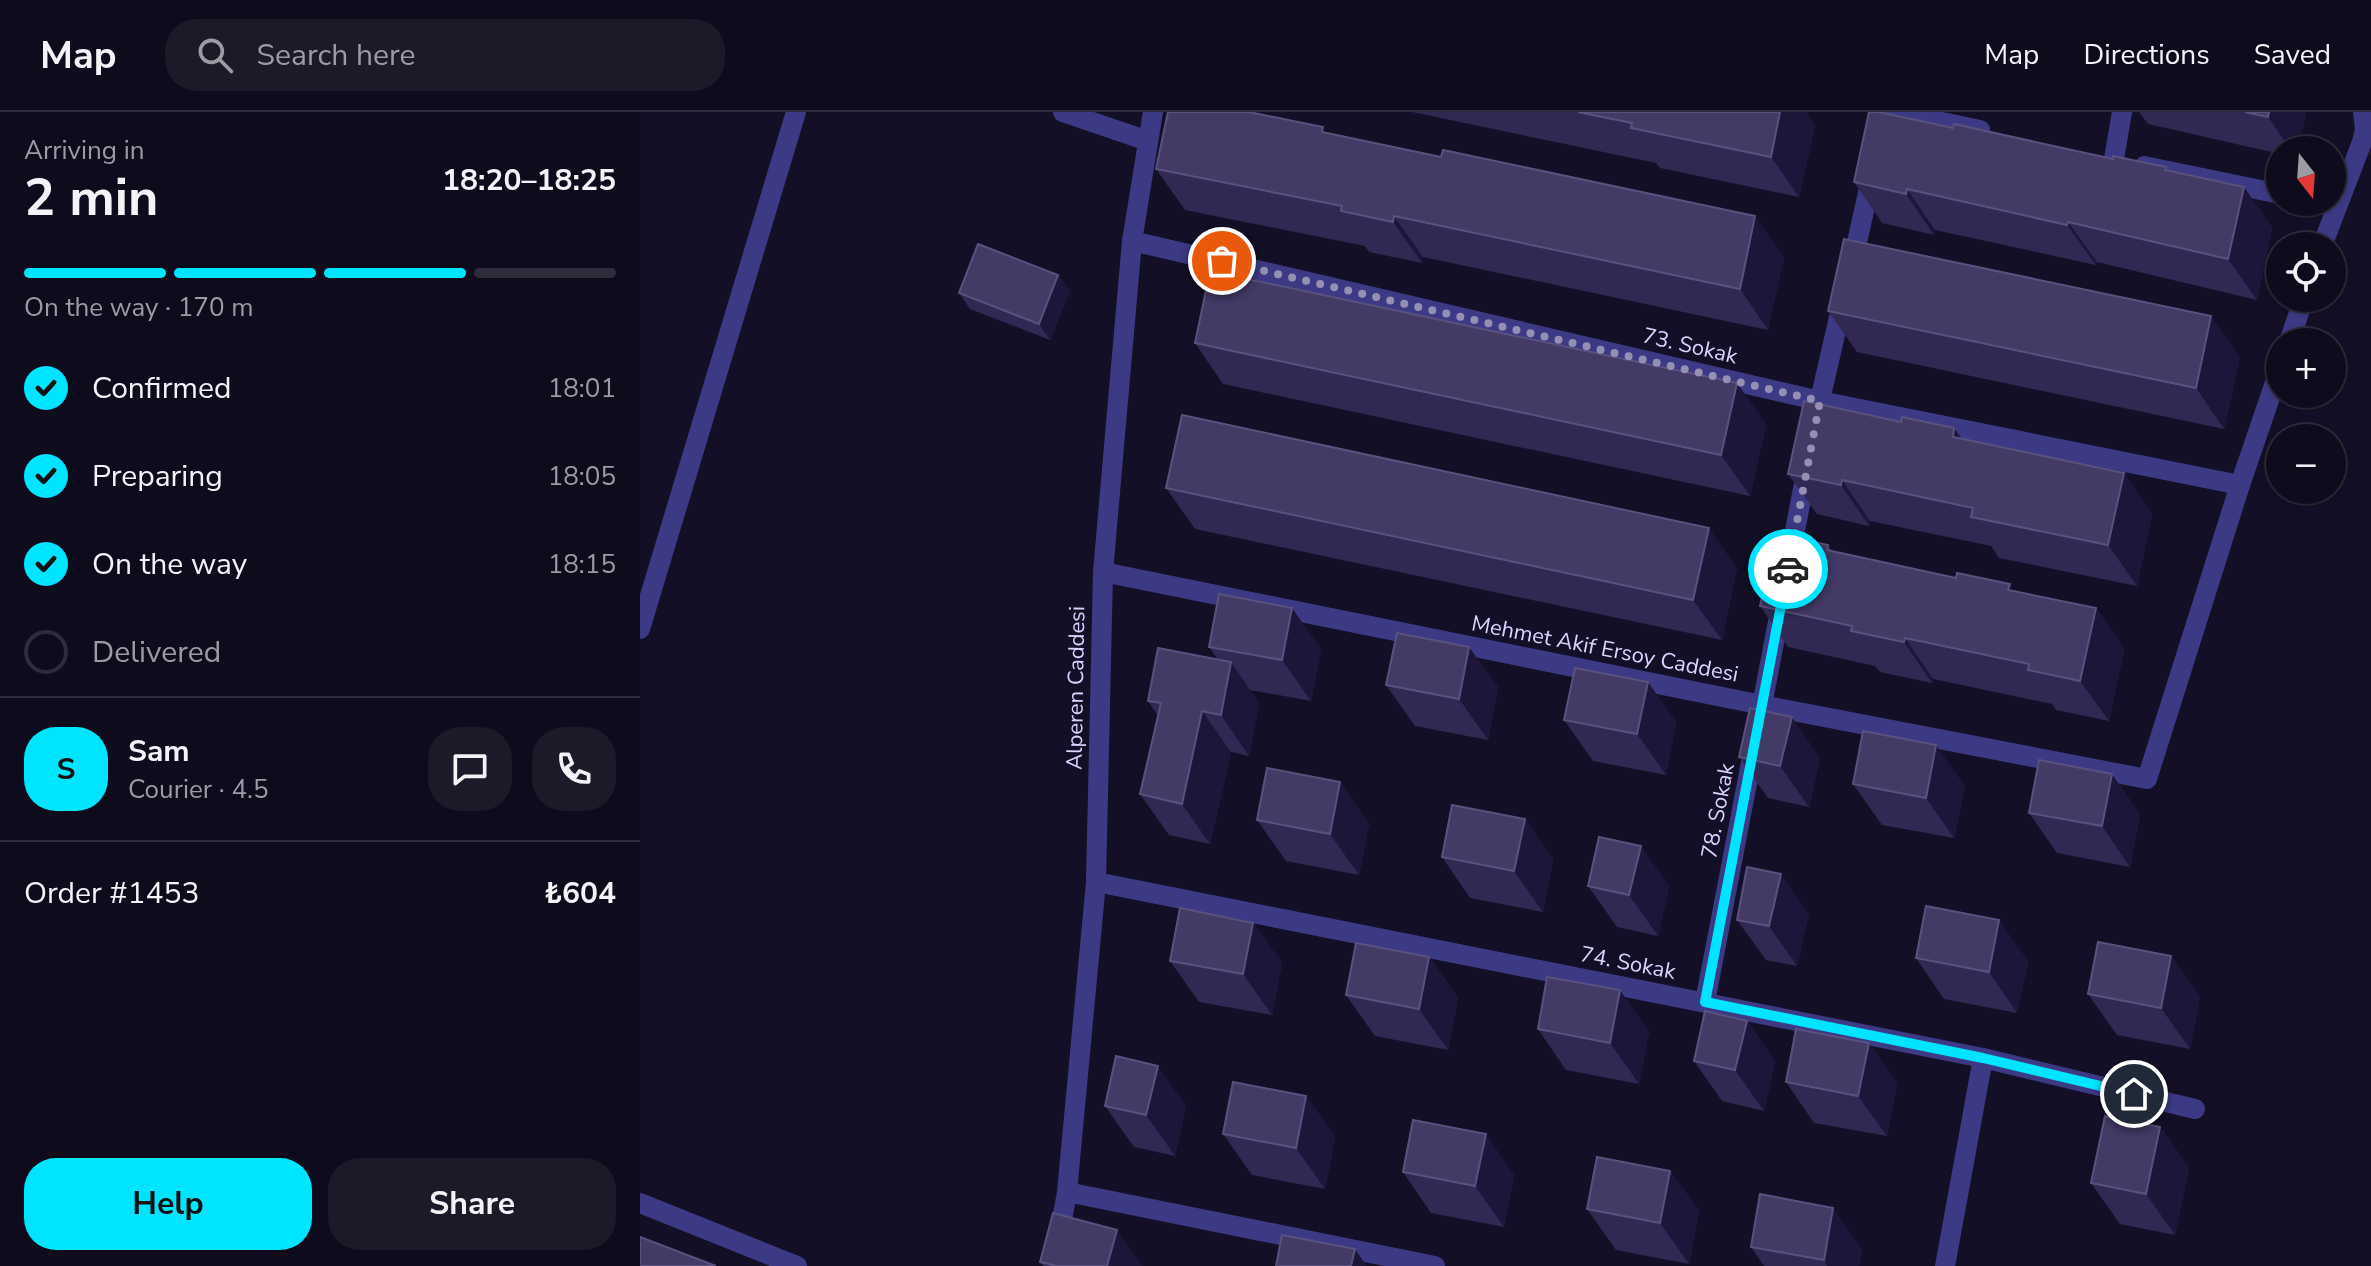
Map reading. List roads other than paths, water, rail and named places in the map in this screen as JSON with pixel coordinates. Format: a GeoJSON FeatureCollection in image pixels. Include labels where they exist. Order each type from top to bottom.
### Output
{"type":"FeatureCollection","features":[{"type":"Feature","properties":{"kind":"street"},"geometry":{"type":"LineString","coordinates":[[640,629],[796,112]]}},
{"type":"Feature","properties":{"kind":"street"},"geometry":{"type":"LineString","coordinates":[[1063,112],[1148,141]]}},
{"type":"Feature","properties":{"kind":"street","name":"Alperen Caddesi"},"geometry":{"type":"LineString","coordinates":[[1054,1266],[1067,1192],[1096,882],[1103,572],[1132,241],[1153,112]]}},
{"type":"Feature","properties":{"kind":"street"},"geometry":{"type":"LineString","coordinates":[[2122,112],[2107,158],[2266,191]]}},
{"type":"Feature","properties":{"kind":"street"},"geometry":{"type":"LineString","coordinates":[[2346,170],[2362,142],[2365,130],[2363,112]]}},
{"type":"Feature","properties":{"kind":"street"},"geometry":{"type":"LineString","coordinates":[[1888,117],[1997,134]]}},
{"type":"Feature","properties":{"kind":"street","name":"78. Sokak"},"geometry":{"type":"LineString","coordinates":[[1705,1002],[1812,439],[1877,158]]}},
{"type":"Feature","properties":{"kind":"street","name":"73. Sokak"},"geometry":{"type":"LineString","coordinates":[[1132,241],[1820,401],[2240,485]]}},
{"type":"Feature","properties":{"kind":"street"},"geometry":{"type":"LineString","coordinates":[[2240,485],[2266,408]]}},
{"type":"Feature","properties":{"kind":"street","name":"Mehmet Akif Ersoy Caddesi"},"geometry":{"type":"LineString","coordinates":[[1103,572],[2147,779],[2240,485]]}},
{"type":"Feature","properties":{"kind":"street","name":"74. Sokak"},"geometry":{"type":"LineString","coordinates":[[1096,882],[1983,1058],[2195,1109]]}},
{"type":"Feature","properties":{"kind":"street"},"geometry":{"type":"LineString","coordinates":[[1945,1266],[1983,1058]]}},
{"type":"Feature","properties":{"kind":"street"},"geometry":{"type":"LineString","coordinates":[[1067,1192],[1435,1266]]}},
{"type":"Feature","properties":{"kind":"street"},"geometry":{"type":"LineString","coordinates":[[640,1203],[797,1266]]}}]}
